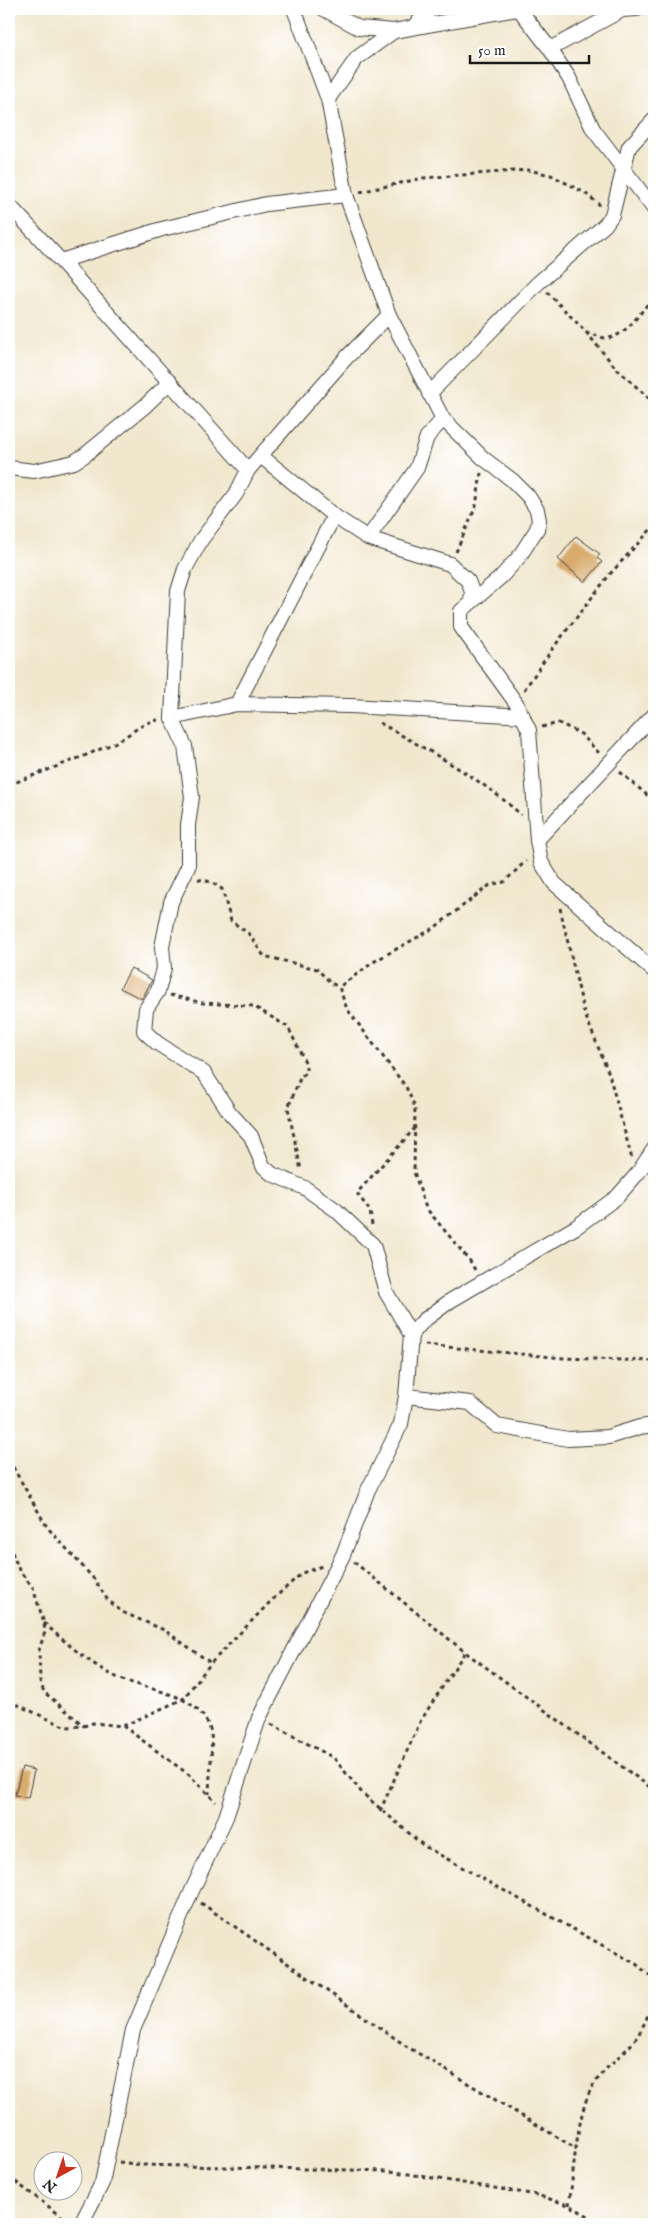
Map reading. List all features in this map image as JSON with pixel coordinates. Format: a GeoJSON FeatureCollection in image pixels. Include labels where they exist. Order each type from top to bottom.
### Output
{"type":"FeatureCollection","features":[{"type":"Feature","properties":{"kind":"street"},"geometry":{"type":"LineString","coordinates":[[294,9],[328,99],[346,195],[389,315],[443,419],[483,458],[512,480],[528,496],[537,510],[539,520],[537,529],[518,557],[501,577],[461,611],[461,627],[516,703],[529,730],[536,835],[541,862],[554,884],[654,971]]}},
{"type":"Feature","properties":{"kind":"street"},"geometry":{"type":"LineString","coordinates":[[324,9],[359,28],[394,31],[518,9],[550,49],[568,78],[593,129],[654,210]]}},
{"type":"Feature","properties":{"kind":"street"},"geometry":{"type":"LineString","coordinates":[[413,27],[431,9]]}},
{"type":"Feature","properties":{"kind":"street"},"geometry":{"type":"LineString","coordinates":[[550,49],[622,10],[637,9]]}},
{"type":"Feature","properties":{"kind":"street"},"geometry":{"type":"LineString","coordinates":[[328,99],[357,58],[394,31]]}},
{"type":"Feature","properties":{"kind":"street"},"geometry":{"type":"LineString","coordinates":[[429,394],[538,283],[605,225],[612,215],[629,147],[654,120]]}},
{"type":"Feature","properties":{"kind":"street"},"geometry":{"type":"LineString","coordinates":[[61,261],[162,230],[266,204],[346,195]]}},
{"type":"Feature","properties":{"kind":"street"},"geometry":{"type":"LineString","coordinates":[[9,205],[248,470]]}},
{"type":"Feature","properties":{"kind":"street"},"geometry":{"type":"LineString","coordinates":[[389,315],[346,358],[248,470],[236,494],[197,547],[185,569],[178,591],[172,718],[185,746],[192,797],[188,825],[188,867],[171,902],[162,947],[164,968],[158,991],[146,1009],[144,1031],[157,1043],[204,1073],[230,1113],[251,1136],[263,1166],[272,1174],[305,1188],[336,1210],[373,1245],[386,1292],[410,1340]]}},
{"type":"Feature","properties":{"kind":"street"},"geometry":{"type":"LineString","coordinates":[[9,468],[34,471],[74,462],[145,406],[170,382]]}},
{"type":"Feature","properties":{"kind":"street"},"geometry":{"type":"LineString","coordinates":[[368,538],[417,468],[427,438],[443,419]]}},
{"type":"Feature","properties":{"kind":"street"},"geometry":{"type":"LineString","coordinates":[[261,456],[334,516],[368,538],[450,564],[468,581],[472,592],[471,601]]}},
{"type":"Feature","properties":{"kind":"street"},"geometry":{"type":"LineString","coordinates":[[237,704],[334,516]]}},
{"type":"Feature","properties":{"kind":"street"},"geometry":{"type":"LineString","coordinates":[[172,718],[237,704],[351,706],[523,716]]}},
{"type":"Feature","properties":{"kind":"street"},"geometry":{"type":"LineString","coordinates":[[536,835],[654,716]]}},
{"type":"Feature","properties":{"kind":"street"},"geometry":{"type":"LineString","coordinates":[[81,2224],[102,2183],[132,2030],[226,1817],[259,1718],[340,1559],[368,1490],[401,1424],[406,1396],[410,1340],[423,1321],[443,1306],[576,1227],[617,1197],[638,1173],[654,1149]]}},
{"type":"Feature","properties":{"kind":"street"},"geometry":{"type":"LineString","coordinates":[[406,1396],[470,1403],[496,1426],[568,1438],[608,1437],[640,1427],[654,1425]]}},
{"type":"Feature","properties":{"kind":"path"},"geometry":{"type":"LineString","coordinates":[[346,195],[423,178],[528,170],[552,175],[585,193],[612,215]]}},
{"type":"Feature","properties":{"kind":"path"},"geometry":{"type":"LineString","coordinates":[[538,283],[586,332],[615,367],[654,403]]}},
{"type":"Feature","properties":{"kind":"path"},"geometry":{"type":"LineString","coordinates":[[586,332],[607,338],[615,336],[624,330],[654,296]]}},
{"type":"Feature","properties":{"kind":"path"},"geometry":{"type":"LineString","coordinates":[[450,564],[476,506],[483,458]]}},
{"type":"Feature","properties":{"kind":"path"},"geometry":{"type":"LineString","coordinates":[[516,703],[553,648],[610,574],[654,526]]}},
{"type":"Feature","properties":{"kind":"path"},"geometry":{"type":"LineString","coordinates":[[9,785],[73,762],[126,737],[149,721],[172,718]]}},
{"type":"Feature","properties":{"kind":"path"},"geometry":{"type":"LineString","coordinates":[[339,987],[375,961],[434,928],[490,885],[504,882],[534,853],[536,835],[511,805],[446,762],[375,720]]}},
{"type":"Feature","properties":{"kind":"path"},"geometry":{"type":"LineString","coordinates":[[529,730],[559,723],[581,734],[609,763],[654,800]]}},
{"type":"Feature","properties":{"kind":"path"},"geometry":{"type":"LineString","coordinates":[[184,876],[211,882],[222,889],[231,922],[248,933],[264,956],[317,969],[331,983],[339,987],[347,1010],[406,1087],[415,1107],[414,1172],[426,1208],[470,1261],[481,1282]]}},
{"type":"Feature","properties":{"kind":"path"},"geometry":{"type":"LineString","coordinates":[[554,884],[584,1012],[609,1074],[631,1156],[638,1173]]}},
{"type":"Feature","properties":{"kind":"path"},"geometry":{"type":"LineString","coordinates":[[158,991],[203,1003],[253,1006],[288,1027],[306,1064],[306,1073],[301,1076],[288,1108],[305,1188]]}},
{"type":"Feature","properties":{"kind":"path"},"geometry":{"type":"LineString","coordinates":[[373,1245],[370,1211],[357,1193],[414,1129]]}},
{"type":"Feature","properties":{"kind":"path"},"geometry":{"type":"LineString","coordinates":[[410,1340],[562,1358],[654,1361]]}},
{"type":"Feature","properties":{"kind":"path"},"geometry":{"type":"LineString","coordinates":[[9,1460],[47,1527],[94,1579],[107,1600],[122,1612],[164,1630],[211,1663]]}},
{"type":"Feature","properties":{"kind":"path"},"geometry":{"type":"LineString","coordinates":[[9,1545],[19,1570],[33,1588],[44,1622],[45,1632],[39,1650],[40,1681],[44,1692],[84,1726]]}},
{"type":"Feature","properties":{"kind":"path"},"geometry":{"type":"LineString","coordinates":[[9,1701],[66,1727],[93,1724],[123,1726],[183,1699],[211,1663],[270,1602],[302,1573],[340,1559],[360,1566],[465,1652],[654,1790]]}},
{"type":"Feature","properties":{"kind":"path"},"geometry":{"type":"LineString","coordinates":[[44,1622],[67,1643],[114,1676],[183,1699],[203,1715],[212,1731],[208,1794]]}},
{"type":"Feature","properties":{"kind":"path"},"geometry":{"type":"LineString","coordinates":[[380,1811],[421,1720],[465,1652]]}},
{"type":"Feature","properties":{"kind":"path"},"geometry":{"type":"LineString","coordinates":[[259,1718],[334,1758],[362,1793],[380,1811],[424,1846],[636,1964],[654,1979]]}},
{"type":"Feature","properties":{"kind":"path"},"geometry":{"type":"LineString","coordinates":[[123,1726],[188,1774],[208,1794],[226,1817]]}},
{"type":"Feature","properties":{"kind":"path"},"geometry":{"type":"LineString","coordinates":[[190,1895],[406,2046],[577,2149]]}},
{"type":"Feature","properties":{"kind":"path"},"geometry":{"type":"LineString","coordinates":[[569,2205],[583,2111],[591,2090],[607,2066],[628,2049],[639,2033],[649,2014],[654,1996]]}},
{"type":"Feature","properties":{"kind":"path"},"geometry":{"type":"LineString","coordinates":[[106,2160],[143,2165],[390,2171],[537,2195],[569,2205],[602,2224]]}},
{"type":"Feature","properties":{"kind":"path"},"geometry":{"type":"LineString","coordinates":[[9,2177],[73,2224]]}},
{"type":"Feature","properties":{"kind":"building"},"geometry":{"type":"Polygon","coordinates":[[[576,536],[600,554],[597,558],[602,562],[585,582],[558,559],[576,536]]]}},
{"type":"Feature","properties":{"kind":"building"},"geometry":{"type":"Polygon","coordinates":[[[131,968],[152,980],[142,999],[120,988],[131,968]]]}},
{"type":"Feature","properties":{"kind":"building"},"geometry":{"type":"Polygon","coordinates":[[[22,1767],[34,1770],[28,1798],[15,1795],[22,1767]]]}}]}
